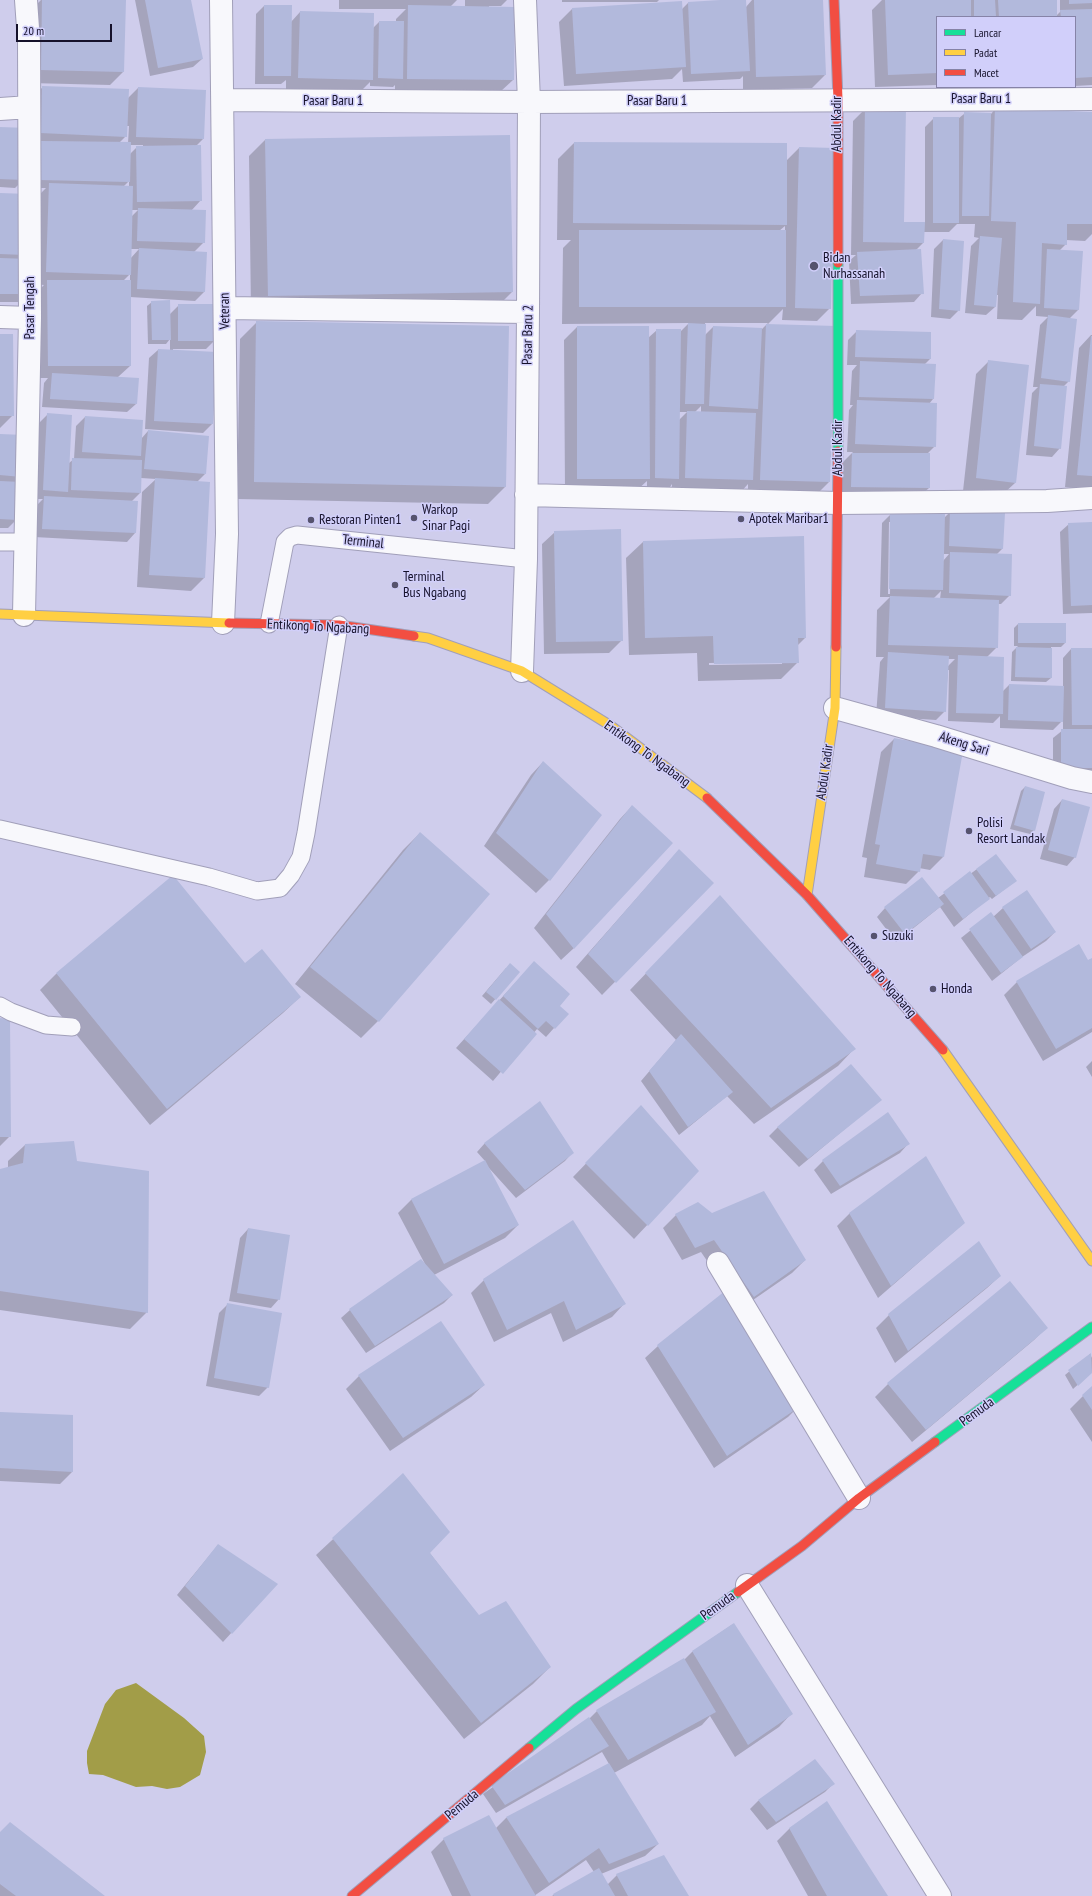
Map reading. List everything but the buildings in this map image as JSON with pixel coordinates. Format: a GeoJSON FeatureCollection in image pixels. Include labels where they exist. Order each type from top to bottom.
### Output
{"type":"FeatureCollection","features":[{"type":"Feature","properties":{"kind":"main road","name":"Abdul Kadir"},"geometry":{"type":"LineString","coordinates":[[808,895],[835,708],[838,503],[838,100],[834,0]]}},
{"type":"Feature","properties":{"kind":"main road","name":"Entikong To Ngabang"},"geometry":{"type":"LineString","coordinates":[[0,614],[223,623],[339,625],[428,638],[522,671],[611,726],[706,797],[808,895],[939,1044],[1092,1261]]}},
{"type":"Feature","properties":{"kind":"main road","name":"Pemuda"},"geometry":{"type":"LineString","coordinates":[[352,1896],[576,1709],[802,1546],[859,1498],[1092,1327]]}},
{"type":"Feature","properties":{"kind":"street","name":"Pasar Tengah"},"geometry":{"type":"LineString","coordinates":[[24,616],[30,318],[29,42],[26,0]]}},
{"type":"Feature","properties":{"kind":"street","name":"Veteran"},"geometry":{"type":"LineString","coordinates":[[221,0],[227,534],[223,623]]}},
{"type":"Feature","properties":{"kind":"street","name":"Pasar Baru 2"},"geometry":{"type":"LineString","coordinates":[[522,671],[526,559],[529,102],[525,0]]}},
{"type":"Feature","properties":{"kind":"street","name":"Pasar Baru 1"},"geometry":{"type":"LineString","coordinates":[[223,100],[529,102],[1092,99]]}},
{"type":"Feature","properties":{"kind":"street"},"geometry":{"type":"LineString","coordinates":[[0,109],[29,107]]}},
{"type":"Feature","properties":{"kind":"street"},"geometry":{"type":"LineString","coordinates":[[225,308],[528,312]]}},
{"type":"Feature","properties":{"kind":"street"},"geometry":{"type":"LineString","coordinates":[[0,317],[30,318]]}},
{"type":"Feature","properties":{"kind":"street"},"geometry":{"type":"LineString","coordinates":[[526,495],[838,503],[1047,501],[1092,498]]}},
{"type":"Feature","properties":{"kind":"street","name":"Akeng Sari"},"geometry":{"type":"LineString","coordinates":[[835,708],[936,736],[1072,778],[1092,782]]}},
{"type":"Feature","properties":{"kind":"street"},"geometry":{"type":"LineString","coordinates":[[718,1263],[859,1498]]}},
{"type":"Feature","properties":{"kind":"street"},"geometry":{"type":"LineString","coordinates":[[747,1585],[940,1896]]}},
{"type":"Feature","properties":{"kind":"lane","name":"Terminal"},"geometry":{"type":"LineString","coordinates":[[269,624],[285,542],[290,537],[298,535],[526,559]]}},
{"type":"Feature","properties":{"kind":"lane"},"geometry":{"type":"LineString","coordinates":[[0,542],[26,542]]}},
{"type":"Feature","properties":{"kind":"lane"},"geometry":{"type":"LineString","coordinates":[[0,829],[209,877],[257,891],[280,888],[291,875],[301,857],[339,625]]}},
{"type":"Feature","properties":{"kind":"lane"},"geometry":{"type":"LineString","coordinates":[[0,1006],[11,1012],[46,1025],[72,1028]]}},
{"type":"Feature","properties":{"kind":"shaded area"},"geometry":{"type":"Polygon","coordinates":[[[136,1683],[184,1718],[204,1736],[206,1752],[200,1775],[180,1787],[167,1789],[152,1786],[136,1787],[103,1775],[89,1774],[87,1751],[105,1704],[116,1690],[136,1683]]]}},
{"type":"Feature","properties":{"kind":"traffic: fast"},"geometry":{"type":"LineString","coordinates":[[838,263],[838,451]]}},
{"type":"Feature","properties":{"kind":"traffic: fast"},"geometry":{"type":"LineString","coordinates":[[935,1442],[1092,1327]]}},
{"type":"Feature","properties":{"kind":"traffic: fast"},"geometry":{"type":"LineString","coordinates":[[529,1748],[576,1709],[738,1592]]}},
{"type":"Feature","properties":{"kind":"traffic: slow"},"geometry":{"type":"LineString","coordinates":[[0,614],[229,623]]}},
{"type":"Feature","properties":{"kind":"traffic: slow"},"geometry":{"type":"LineString","coordinates":[[414,636],[428,638],[522,671],[611,726],[707,798]]}},
{"type":"Feature","properties":{"kind":"traffic: slow"},"geometry":{"type":"LineString","coordinates":[[807,895],[835,708],[836,647]]}},
{"type":"Feature","properties":{"kind":"traffic: slow"},"geometry":{"type":"LineString","coordinates":[[943,1050],[1092,1261]]}},
{"type":"Feature","properties":{"kind":"traffic: jam"},"geometry":{"type":"LineString","coordinates":[[834,0],[838,99],[838,263]]}},
{"type":"Feature","properties":{"kind":"traffic: jam"},"geometry":{"type":"LineString","coordinates":[[836,647],[838,451]]}},
{"type":"Feature","properties":{"kind":"traffic: jam"},"geometry":{"type":"LineString","coordinates":[[229,623],[339,625],[414,636]]}},
{"type":"Feature","properties":{"kind":"traffic: jam"},"geometry":{"type":"LineString","coordinates":[[707,798],[807,895],[943,1050]]}},
{"type":"Feature","properties":{"kind":"traffic: jam"},"geometry":{"type":"LineString","coordinates":[[738,1592],[802,1546],[859,1498],[935,1442]]}},
{"type":"Feature","properties":{"kind":"traffic: jam"},"geometry":{"type":"LineString","coordinates":[[352,1896],[529,1748]]}},
{"type":"Feature","properties":{"kind":"place","name":"Bidan Nurhassanah"},"geometry":{"type":"Point","coordinates":[814,266]}},
{"type":"Feature","properties":{"kind":"place","name":"Warkop Sinar Pagi"},"geometry":{"type":"Point","coordinates":[414,518]}},
{"type":"Feature","properties":{"kind":"place","name":"Apotek Maribar1"},"geometry":{"type":"Point","coordinates":[741,519]}},
{"type":"Feature","properties":{"kind":"place","name":"Restoran Pinten1"},"geometry":{"type":"Point","coordinates":[311,520]}},
{"type":"Feature","properties":{"kind":"place","name":"Terminal Bus Ngabang"},"geometry":{"type":"Point","coordinates":[395,585]}},
{"type":"Feature","properties":{"kind":"place","name":"Polisi Resort Landak"},"geometry":{"type":"Point","coordinates":[969,831]}},
{"type":"Feature","properties":{"kind":"place","name":"Suzuki"},"geometry":{"type":"Point","coordinates":[874,936]}},
{"type":"Feature","properties":{"kind":"place","name":"Honda"},"geometry":{"type":"Point","coordinates":[933,989]}}]}
